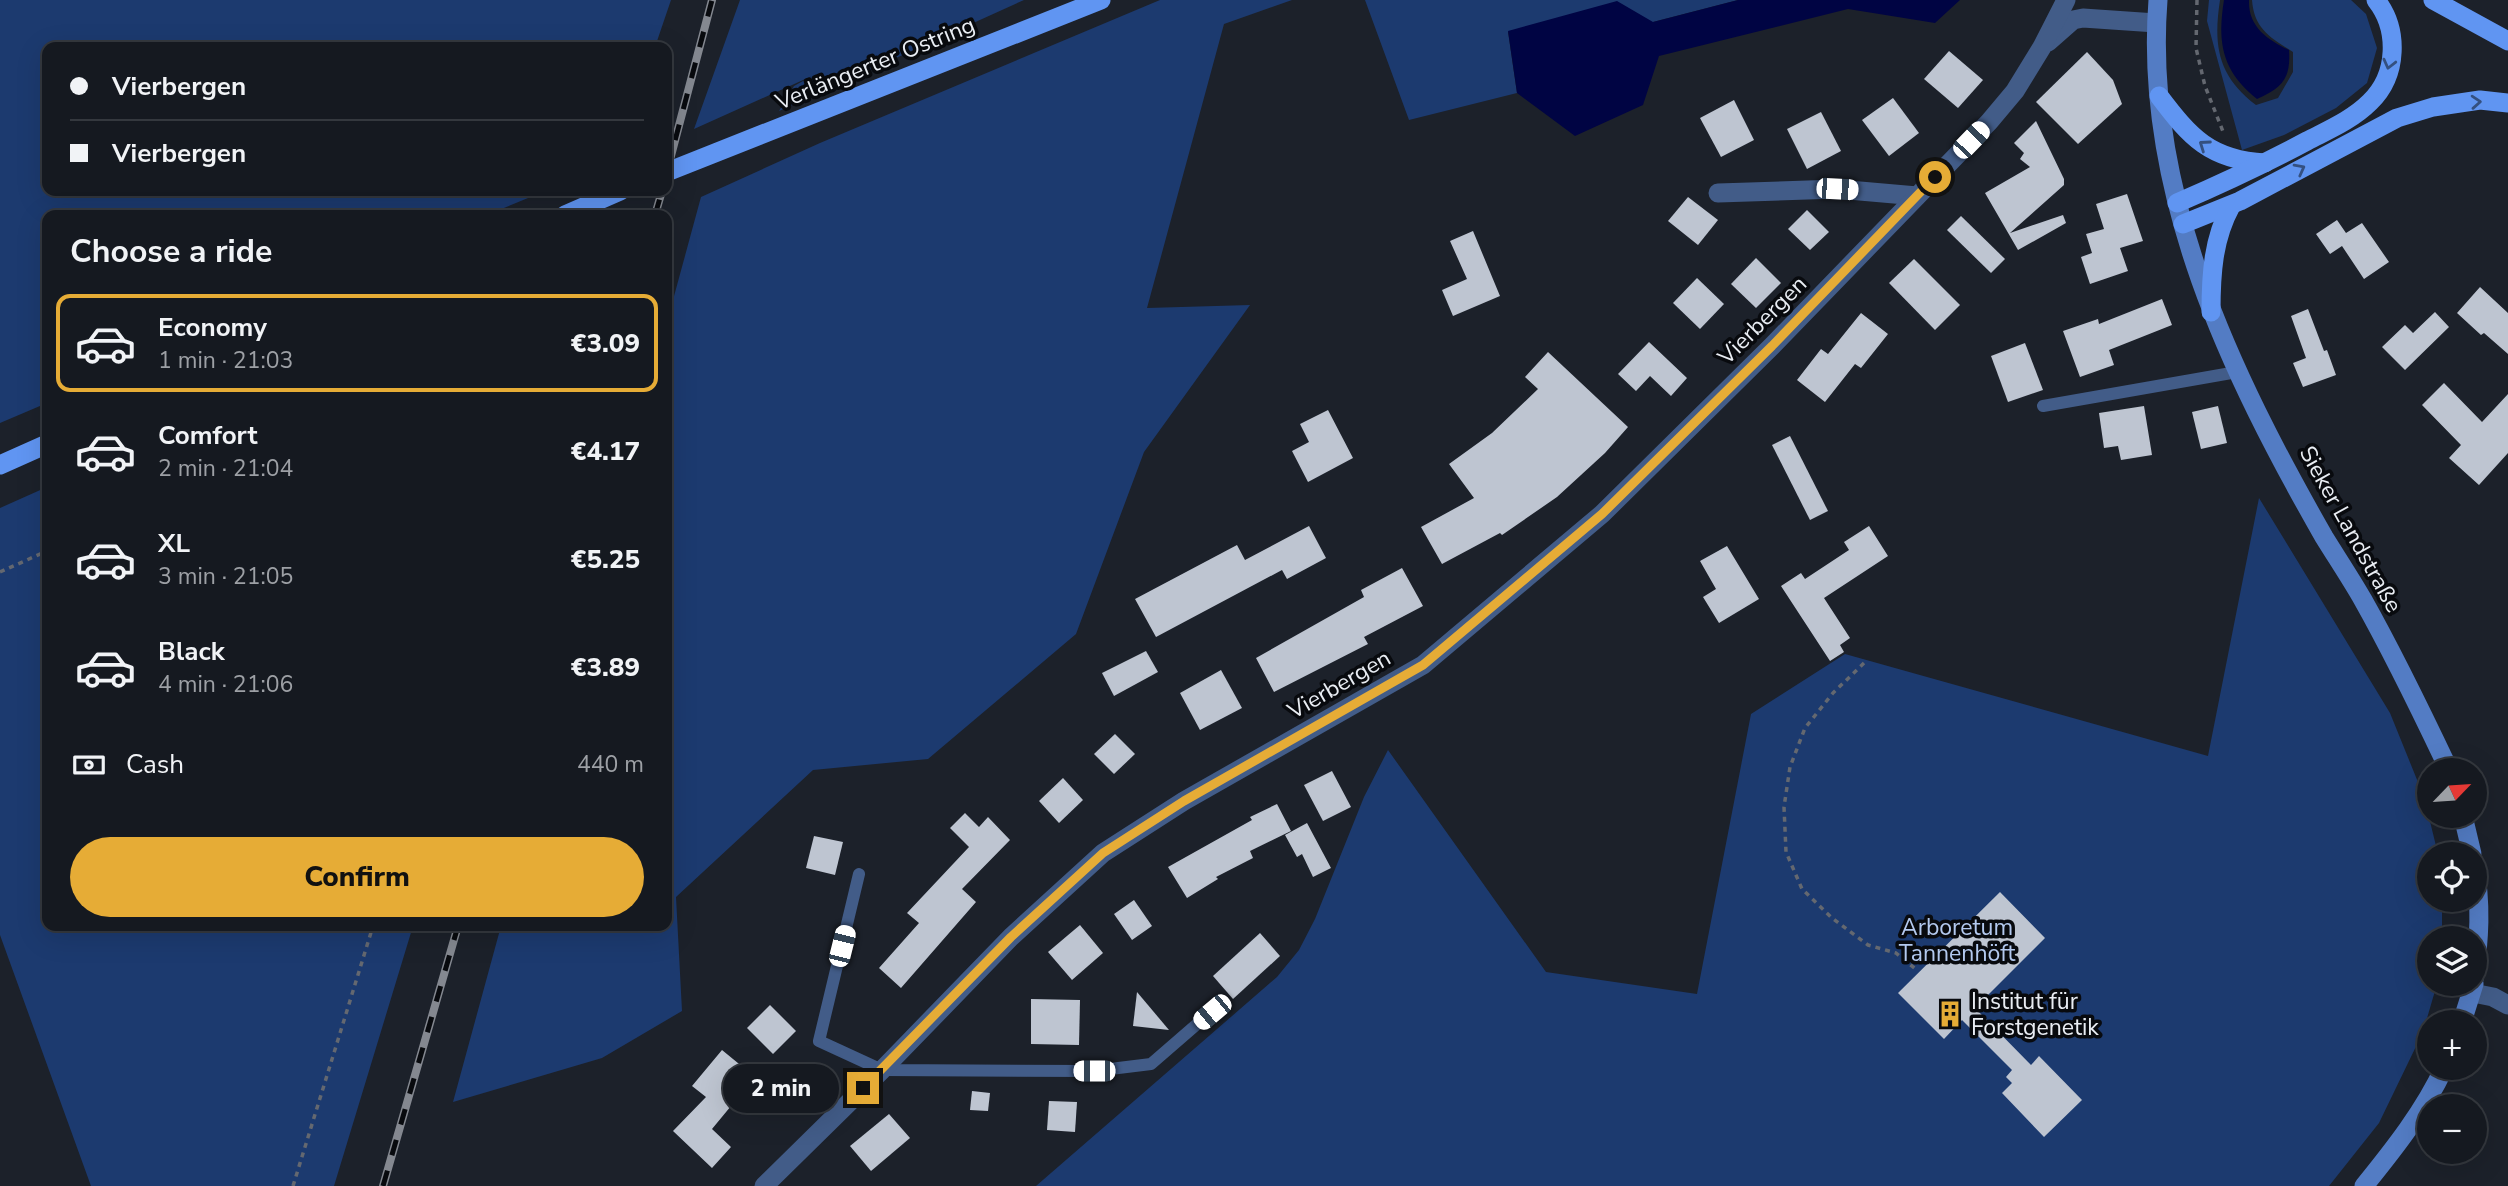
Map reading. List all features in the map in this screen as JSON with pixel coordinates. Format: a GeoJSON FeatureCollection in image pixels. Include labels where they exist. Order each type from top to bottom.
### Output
{"type":"FeatureCollection","features":[{"type":"Feature","properties":{"kind":"main road","name":"Verlängerter Ostring"},"geometry":{"type":"LineString","coordinates":[[672,170],[1101,0]]}},
{"type":"Feature","properties":{"kind":"main road","name":"Sieker Landstraße"},"geometry":{"type":"LineString","coordinates":[[2158,0],[2156,59],[2163,133],[2177,203],[2211,312],[2237,372],[2305,502],[2363,599],[2443,758]]}},
{"type":"Feature","properties":{"kind":"main road"},"geometry":{"type":"LineString","coordinates":[[2177,203],[2266,163],[2349,119],[2377,93],[2392,58],[2392,36],[2385,15],[2376,0]]}},
{"type":"Feature","properties":{"kind":"main road"},"geometry":{"type":"LineString","coordinates":[[2433,0],[2508,41]]}},
{"type":"Feature","properties":{"kind":"main road"},"geometry":{"type":"LineString","coordinates":[[2159,96],[2196,140],[2229,159],[2266,163]]}},
{"type":"Feature","properties":{"kind":"main road"},"geometry":{"type":"LineString","coordinates":[[2183,225],[2231,206],[2397,118],[2432,107],[2480,100],[2508,103]]}},
{"type":"Feature","properties":{"kind":"main road"},"geometry":{"type":"LineString","coordinates":[[576,210],[608,196]]}},
{"type":"Feature","properties":{"kind":"main road"},"geometry":{"type":"LineString","coordinates":[[2211,312],[2211,278],[2215,248],[2224,218],[2231,206]]}},
{"type":"Feature","properties":{"kind":"main road"},"geometry":{"type":"LineString","coordinates":[[0,465],[42,446]]}},
{"type":"Feature","properties":{"kind":"main road"},"geometry":{"type":"LineString","coordinates":[[2364,1186],[2395,1148],[2437,1080]]}},
{"type":"Feature","properties":{"kind":"street","name":"Vierbergen"},"geometry":{"type":"LineString","coordinates":[[764,1186],[1011,937],[1103,853],[1184,801],[1423,665],[1602,514],[1772,346],[1989,122],[2015,91],[2066,0]]}},
{"type":"Feature","properties":{"kind":"street","name":"Vierbergen"},"geometry":{"type":"LineString","coordinates":[[2042,47],[2073,20],[2091,18],[2156,23]]}},
{"type":"Feature","properties":{"kind":"street"},"geometry":{"type":"LineString","coordinates":[[1718,193],[1837,189],[1917,196]]}},
{"type":"Feature","properties":{"kind":"street"},"geometry":{"type":"LineString","coordinates":[[2487,993],[2508,1005]]}},
{"type":"Feature","properties":{"kind":"lane"},"geometry":{"type":"LineString","coordinates":[[2043,406],[2237,372]]}},
{"type":"Feature","properties":{"kind":"lane"},"geometry":{"type":"LineString","coordinates":[[859,874],[819,1041],[882,1070],[1094,1071],[1151,1064],[1212,1012]]}},
{"type":"Feature","properties":{"kind":"path"},"geometry":{"type":"LineString","coordinates":[[2197,0],[2196,48],[2205,86],[2219,117],[2229,159]]}},
{"type":"Feature","properties":{"kind":"path"},"geometry":{"type":"LineString","coordinates":[[0,572],[42,553]]}},
{"type":"Feature","properties":{"kind":"path"},"geometry":{"type":"LineString","coordinates":[[1864,663],[1833,693],[1805,728],[1790,767],[1784,807],[1786,852],[1802,889],[1832,918],[1868,945],[1896,953],[1918,971]]}},
{"type":"Feature","properties":{"kind":"path"},"geometry":{"type":"LineString","coordinates":[[293,1186],[371,931]]}},
{"type":"Feature","properties":{"kind":"green space"},"geometry":{"type":"Polygon","coordinates":[[[0,0],[671,0],[657,42],[42,42],[42,196],[533,196],[499,210],[42,210],[42,405],[0,423],[0,0]]]}},
{"type":"Feature","properties":{"kind":"green space"},"geometry":{"type":"Polygon","coordinates":[[[740,0],[1024,0],[779,111],[794,86],[812,76],[694,129],[740,0]]]}},
{"type":"Feature","properties":{"kind":"green space"},"geometry":{"type":"Polygon","coordinates":[[[1160,0],[1292,0],[1224,24],[1147,308],[1250,305],[1144,452],[1076,634],[928,759],[813,770],[676,897],[682,1011],[602,1058],[453,1102],[500,931],[672,931],[672,304],[701,197],[820,143],[1160,0]]]}},
{"type":"Feature","properties":{"kind":"green space"},"geometry":{"type":"Polygon","coordinates":[[[1365,0],[1738,0],[1653,22],[1508,32],[1517,93],[1409,120],[1365,0]]]}},
{"type":"Feature","properties":{"kind":"green space"},"geometry":{"type":"Polygon","coordinates":[[[2209,0],[2220,0],[2218,46],[2226,71],[2233,83],[2256,105],[2278,98],[2293,72],[2293,52],[2260,26],[2252,0],[2351,0],[2366,14],[2377,48],[2367,83],[2336,108],[2284,135],[2242,150],[2207,21],[2209,0]]]}},
{"type":"Feature","properties":{"kind":"green space"},"geometry":{"type":"Polygon","coordinates":[[[42,489],[42,931],[411,931],[334,1186],[91,1186],[0,935],[0,508],[42,489]]]}},
{"type":"Feature","properties":{"kind":"green space","name":"Arboretum Tannenhöft"},"geometry":{"type":"Polygon","coordinates":[[[2259,498],[2390,713],[2417,780],[2417,828],[2432,828],[2435,842],[2417,842],[2417,912],[2442,912],[2442,926],[2417,926],[2417,996],[2434,996],[2429,1010],[2417,1010],[2417,1044],[2379,1123],[2329,1186],[1036,1186],[1277,977],[1299,950],[1315,919],[1364,797],[1388,750],[1546,972],[1697,994],[1751,714],[1845,654],[2208,756],[2259,498]]]}},
{"type":"Feature","properties":{"kind":"shaded area"},"geometry":{"type":"Polygon","coordinates":[[[1738,0],[1960,0],[1935,23],[1848,9],[1659,56],[1643,105],[1575,136],[1517,93],[1508,31],[1617,1],[1653,22],[1738,0]]]}},
{"type":"Feature","properties":{"kind":"shaded area"},"geometry":{"type":"Polygon","coordinates":[[[2224,0],[2249,0],[2256,25],[2267,37],[2289,50],[2288,68],[2283,81],[2273,91],[2257,99],[2236,78],[2225,55],[2221,30],[2224,0]]]}},
{"type":"Feature","properties":{"kind":"building"},"geometry":{"type":"Polygon","coordinates":[[[1949,51],[1983,80],[1958,108],[1924,79],[1949,51]]]}},
{"type":"Feature","properties":{"kind":"building"},"geometry":{"type":"Polygon","coordinates":[[[2087,52],[2113,80],[2122,104],[2078,144],[2036,102],[2087,52]]]}},
{"type":"Feature","properties":{"kind":"building"},"geometry":{"type":"Polygon","coordinates":[[[1893,98],[1919,133],[1889,156],[1862,120],[1893,98]]]}},
{"type":"Feature","properties":{"kind":"building"},"geometry":{"type":"Polygon","coordinates":[[[1734,100],[1754,140],[1721,157],[1700,118],[1734,100]]]}},
{"type":"Feature","properties":{"kind":"building"},"geometry":{"type":"Polygon","coordinates":[[[1821,112],[1841,151],[1807,169],[1787,129],[1821,112]]]}},
{"type":"Feature","properties":{"kind":"building"},"geometry":{"type":"Polygon","coordinates":[[[2036,121],[2064,179],[2064,185],[2010,233],[2063,215],[2066,223],[2018,250],[1985,193],[2030,167],[2020,159],[2024,153],[2014,143],[2036,121]]]}},
{"type":"Feature","properties":{"kind":"building"},"geometry":{"type":"Polygon","coordinates":[[[2127,194],[2143,241],[2120,248],[2128,271],[2090,284],[2081,257],[2092,253],[2086,234],[2104,229],[2096,204],[2127,194]]]}},
{"type":"Feature","properties":{"kind":"building"},"geometry":{"type":"Polygon","coordinates":[[[1688,197],[1718,220],[1698,245],[1668,221],[1688,197]]]}},
{"type":"Feature","properties":{"kind":"building"},"geometry":{"type":"Polygon","coordinates":[[[1807,210],[1829,232],[1810,250],[1788,229],[1807,210]]]}},
{"type":"Feature","properties":{"kind":"building"},"geometry":{"type":"Polygon","coordinates":[[[1961,216],[2005,259],[1991,273],[1947,230],[1961,216]]]}},
{"type":"Feature","properties":{"kind":"building"},"geometry":{"type":"Polygon","coordinates":[[[2337,220],[2346,233],[2362,223],[2389,262],[2364,279],[2342,246],[2330,254],[2316,234],[2337,220]]]}},
{"type":"Feature","properties":{"kind":"building"},"geometry":{"type":"Polygon","coordinates":[[[1473,231],[1500,296],[1453,316],[1442,290],[1467,279],[1450,241],[1473,231]]]}},
{"type":"Feature","properties":{"kind":"building"},"geometry":{"type":"Polygon","coordinates":[[[1756,258],[1781,283],[1756,308],[1731,284],[1756,258]]]}},
{"type":"Feature","properties":{"kind":"building"},"geometry":{"type":"Polygon","coordinates":[[[1914,259],[1960,305],[1935,330],[1889,283],[1914,259]]]}},
{"type":"Feature","properties":{"kind":"building"},"geometry":{"type":"Polygon","coordinates":[[[1697,278],[1724,304],[1700,329],[1673,303],[1697,278]]]}},
{"type":"Feature","properties":{"kind":"building"},"geometry":{"type":"Polygon","coordinates":[[[2480,287],[2508,313],[2508,354],[2484,333],[2481,335],[2457,313],[2480,287]]]}},
{"type":"Feature","properties":{"kind":"building"},"geometry":{"type":"Polygon","coordinates":[[[2162,299],[2172,325],[2109,350],[2114,365],[2080,377],[2063,331],[2098,319],[2099,324],[2162,299]]]}},
{"type":"Feature","properties":{"kind":"building"},"geometry":{"type":"Polygon","coordinates":[[[2308,309],[2336,375],[2303,387],[2293,363],[2306,358],[2291,316],[2308,309]]]}},
{"type":"Feature","properties":{"kind":"building"},"geometry":{"type":"Polygon","coordinates":[[[2435,312],[2449,327],[2405,370],[2382,347],[2405,325],[2413,333],[2435,312]]]}},
{"type":"Feature","properties":{"kind":"building"},"geometry":{"type":"Polygon","coordinates":[[[1861,313],[1888,334],[1861,368],[1855,364],[1825,402],[1797,380],[1821,349],[1828,354],[1861,313]]]}},
{"type":"Feature","properties":{"kind":"building"},"geometry":{"type":"Polygon","coordinates":[[[1649,342],[1687,378],[1671,396],[1650,376],[1636,391],[1618,374],[1649,342]]]}},
{"type":"Feature","properties":{"kind":"building"},"geometry":{"type":"Polygon","coordinates":[[[2025,343],[2043,390],[2008,402],[1991,356],[2025,343]]]}},
{"type":"Feature","properties":{"kind":"building"},"geometry":{"type":"Polygon","coordinates":[[[1548,352],[1628,427],[1605,453],[1557,497],[1502,535],[1500,533],[1442,564],[1421,527],[1474,498],[1449,464],[1492,433],[1538,389],[1525,377],[1548,352]]]}},
{"type":"Feature","properties":{"kind":"building"},"geometry":{"type":"Polygon","coordinates":[[[2444,383],[2482,422],[2508,394],[2508,453],[2479,485],[2449,458],[2461,445],[2422,405],[2444,383]]]}},
{"type":"Feature","properties":{"kind":"building"},"geometry":{"type":"Polygon","coordinates":[[[2144,406],[2152,455],[2121,460],[2118,446],[2104,448],[2099,413],[2144,406]]]}},
{"type":"Feature","properties":{"kind":"building"},"geometry":{"type":"Polygon","coordinates":[[[2218,406],[2227,443],[2201,449],[2192,412],[2218,406]]]}},
{"type":"Feature","properties":{"kind":"building"},"geometry":{"type":"Polygon","coordinates":[[[1328,410],[1353,458],[1308,482],[1292,451],[1309,442],[1300,424],[1328,410]]]}},
{"type":"Feature","properties":{"kind":"building"},"geometry":{"type":"Polygon","coordinates":[[[1790,436],[1828,511],[1810,520],[1772,445],[1790,436]]]}},
{"type":"Feature","properties":{"kind":"building"},"geometry":{"type":"Polygon","coordinates":[[[1309,526],[1326,558],[1287,579],[1282,570],[1156,637],[1135,599],[1237,545],[1245,560],[1309,526]]]}},
{"type":"Feature","properties":{"kind":"building"},"geometry":{"type":"Polygon","coordinates":[[[1869,526],[1888,556],[1824,598],[1850,638],[1840,645],[1844,652],[1830,661],[1781,586],[1801,573],[1805,579],[1849,550],[1844,542],[1869,526]]]}},
{"type":"Feature","properties":{"kind":"building"},"geometry":{"type":"Polygon","coordinates":[[[1727,546],[1759,599],[1719,623],[1703,597],[1716,589],[1700,561],[1727,546]]]}},
{"type":"Feature","properties":{"kind":"building"},"geometry":{"type":"Polygon","coordinates":[[[1402,568],[1423,606],[1364,637],[1368,644],[1274,692],[1256,658],[1364,597],[1361,590],[1402,568]]]}},
{"type":"Feature","properties":{"kind":"building"},"geometry":{"type":"Polygon","coordinates":[[[1146,651],[1158,672],[1114,696],[1102,673],[1146,651]]]}},
{"type":"Feature","properties":{"kind":"building"},"geometry":{"type":"Polygon","coordinates":[[[1221,670],[1242,708],[1200,730],[1180,693],[1221,670]]]}},
{"type":"Feature","properties":{"kind":"building"},"geometry":{"type":"Polygon","coordinates":[[[1115,734],[1135,754],[1114,774],[1094,754],[1115,734]]]}},
{"type":"Feature","properties":{"kind":"building"},"geometry":{"type":"Polygon","coordinates":[[[1332,771],[1351,807],[1323,821],[1304,785],[1332,771]]]}},
{"type":"Feature","properties":{"kind":"building"},"geometry":{"type":"Polygon","coordinates":[[[1063,778],[1083,800],[1059,823],[1039,801],[1063,778]]]}},
{"type":"Feature","properties":{"kind":"building"},"geometry":{"type":"Polygon","coordinates":[[[1277,804],[1291,831],[1250,851],[1253,858],[1216,877],[1218,879],[1187,898],[1168,867],[1252,820],[1250,817],[1277,804]]]}},
{"type":"Feature","properties":{"kind":"building"},"geometry":{"type":"Polygon","coordinates":[[[965,813],[979,827],[988,817],[1010,840],[962,889],[976,902],[901,988],[879,968],[919,923],[907,913],[969,847],[950,828],[965,813]]]}},
{"type":"Feature","properties":{"kind":"building"},"geometry":{"type":"Polygon","coordinates":[[[1307,823],[1331,868],[1313,877],[1302,854],[1297,857],[1285,835],[1307,823]]]}},
{"type":"Feature","properties":{"kind":"building"},"geometry":{"type":"Polygon","coordinates":[[[814,836],[843,842],[835,875],[806,868],[814,836]]]}},
{"type":"Feature","properties":{"kind":"building","name":"Institut für Forstgenetik"},"geometry":{"type":"Polygon","coordinates":[[[2000,892],[2045,938],[1975,1008],[2031,1065],[2039,1056],[2082,1100],[2044,1137],[2002,1093],[2012,1083],[2006,1077],[2012,1070],[1962,1020],[1944,1039],[1898,993],[2000,892]]]}},
{"type":"Feature","properties":{"kind":"building"},"geometry":{"type":"Polygon","coordinates":[[[1134,900],[1152,926],[1132,940],[1114,914],[1134,900]]]}},
{"type":"Feature","properties":{"kind":"building"},"geometry":{"type":"Polygon","coordinates":[[[1080,925],[1103,953],[1072,980],[1048,952],[1080,925]]]}},
{"type":"Feature","properties":{"kind":"building"},"geometry":{"type":"Polygon","coordinates":[[[1260,933],[1280,956],[1233,999],[1213,976],[1260,933]]]}},
{"type":"Feature","properties":{"kind":"building"},"geometry":{"type":"Polygon","coordinates":[[[1137,992],[1169,1030],[1133,1026],[1137,992]]]}},
{"type":"Feature","properties":{"kind":"building"},"geometry":{"type":"Polygon","coordinates":[[[1031,999],[1080,1000],[1079,1045],[1031,1044],[1031,999]]]}},
{"type":"Feature","properties":{"kind":"building"},"geometry":{"type":"Polygon","coordinates":[[[770,1005],[796,1031],[773,1054],[747,1028],[770,1005]]]}},
{"type":"Feature","properties":{"kind":"building"},"geometry":{"type":"Polygon","coordinates":[[[722,1050],[755,1077],[712,1129],[731,1147],[712,1168],[673,1131],[706,1097],[692,1086],[722,1050]]]}},
{"type":"Feature","properties":{"kind":"building"},"geometry":{"type":"Polygon","coordinates":[[[972,1091],[990,1093],[988,1111],[970,1110],[972,1091]]]}},
{"type":"Feature","properties":{"kind":"building"},"geometry":{"type":"Polygon","coordinates":[[[1049,1101],[1077,1102],[1075,1132],[1047,1130],[1049,1101]]]}},
{"type":"Feature","properties":{"kind":"building"},"geometry":{"type":"Polygon","coordinates":[[[889,1114],[910,1138],[871,1171],[850,1146],[889,1114]]]}},
{"type":"Feature","properties":{"kind":"railway"},"geometry":{"type":"LineString","coordinates":[[672,152],[712,0]]}},
{"type":"Feature","properties":{"kind":"railway"},"geometry":{"type":"LineString","coordinates":[[656,210],[661,196]]}},
{"type":"Feature","properties":{"kind":"railway"},"geometry":{"type":"LineString","coordinates":[[383,1186],[457,931]]}},
{"type":"Feature","properties":{"kind":"place","name":"Institut für Forstgenetik"},"geometry":{"type":"Point","coordinates":[1950,1014]}},
{"type":"Feature","properties":{"kind":"route"},"geometry":{"type":"LineString","coordinates":[[863,1088],[1011,937],[1103,853],[1184,801],[1423,665],[1602,514],[1772,346],[1935,177]]}}]}
